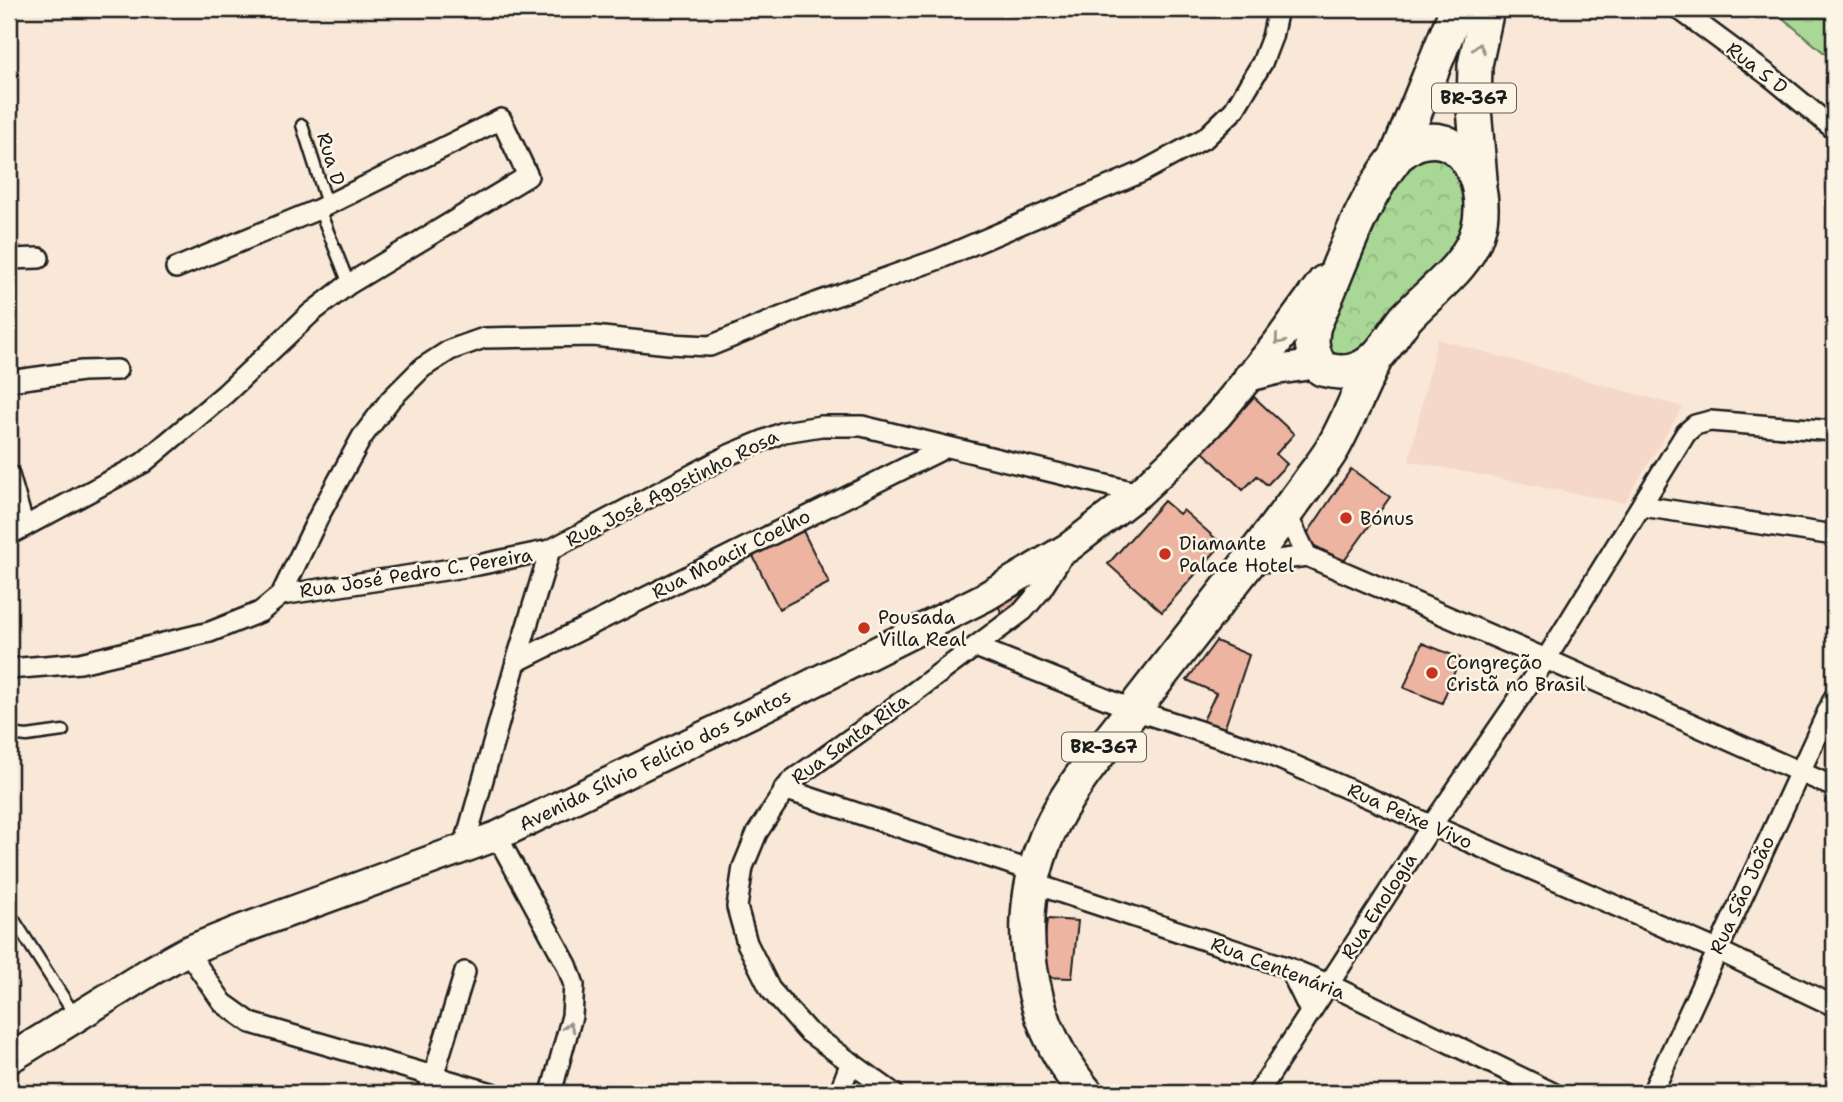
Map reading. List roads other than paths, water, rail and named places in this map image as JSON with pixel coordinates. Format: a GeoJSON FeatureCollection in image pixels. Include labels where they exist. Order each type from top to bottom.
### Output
{"type":"FeatureCollection","features":[{"type":"Feature","properties":{"kind":"highway","name":"BR-367"},"geometry":{"type":"LineString","coordinates":[[1086,1093],[1064,1064],[1054,1045],[1036,995],[1028,943],[1033,878],[1048,834],[1069,794],[1335,446],[1376,358],[1401,324],[1445,281],[1472,247],[1479,230],[1482,206],[1474,109],[1475,65],[1487,9]]}},
{"type":"Feature","properties":{"kind":"highway","name":"BR-367"},"geometry":{"type":"LineString","coordinates":[[1397,156],[1450,16]]}},
{"type":"Feature","properties":{"kind":"highway","name":"BR-367"},"geometry":{"type":"LineString","coordinates":[[1335,446],[1334,416],[1310,340],[1358,223],[1383,174],[1397,156],[1414,144],[1444,142],[1456,148],[1468,160],[1480,189]]}},
{"type":"Feature","properties":{"kind":"highway","name":"BR-367"},"geometry":{"type":"LineString","coordinates":[[1320,366],[1341,373],[1360,369],[1376,358]]}},
{"type":"Feature","properties":{"kind":"main road","name":"Avenida Sílvio Felício dos Santos"},"geometry":{"type":"LineString","coordinates":[[9,1059],[187,951],[496,836],[973,603],[1069,547],[1139,493],[1218,415],[1295,322],[1358,223]]}},
{"type":"Feature","properties":{"kind":"main road"},"geometry":{"type":"LineString","coordinates":[[1248,377],[1276,370],[1320,366]]}},
{"type":"Feature","properties":{"kind":"street"},"geometry":{"type":"LineString","coordinates":[[9,669],[80,663],[210,632],[260,612],[281,594],[362,437],[390,400],[422,369],[450,349],[484,338],[579,336],[669,345],[710,346],[818,302],[939,259],[1142,172],[1205,138],[1234,110],[1262,64],[1278,9]]}},
{"type":"Feature","properties":{"kind":"street","name":"Rua S D"},"geometry":{"type":"LineString","coordinates":[[1679,9],[1834,129]]}},
{"type":"Feature","properties":{"kind":"street"},"geometry":{"type":"LineString","coordinates":[[9,475],[16,531],[143,463],[225,394],[311,313],[349,284],[488,197],[528,176],[501,119],[323,207],[176,268]]}},
{"type":"Feature","properties":{"kind":"street"},"geometry":{"type":"LineString","coordinates":[[9,239],[13,258],[39,258]]}},
{"type":"Feature","properties":{"kind":"street"},"geometry":{"type":"LineString","coordinates":[[9,382],[82,371],[117,370]]}},
{"type":"Feature","properties":{"kind":"street","name":"Rua Enologia"},"geometry":{"type":"LineString","coordinates":[[1258,1093],[1432,825],[1546,659],[1686,433],[1701,423],[1720,422],[1834,431]]}},
{"type":"Feature","properties":{"kind":"street","name":"Rua José Agostinho Rosa"},"geometry":{"type":"LineString","coordinates":[[464,847],[550,550],[731,454],[783,432],[821,426],[862,426],[1139,493]]}},
{"type":"Feature","properties":{"kind":"street","name":"Rua Moacir Coelho"},"geometry":{"type":"LineString","coordinates":[[516,662],[947,447]]}},
{"type":"Feature","properties":{"kind":"street"},"geometry":{"type":"LineString","coordinates":[[1642,506],[1834,535]]}},
{"type":"Feature","properties":{"kind":"street"},"geometry":{"type":"LineString","coordinates":[[1286,513],[1307,556]]}},
{"type":"Feature","properties":{"kind":"street","name":"Rua Santa Rita"},"geometry":{"type":"LineString","coordinates":[[893,1093],[807,1031],[770,989],[747,943],[737,907],[743,867],[757,833],[783,789],[800,772],[878,719],[1023,611],[1041,590],[1069,547]]}},
{"type":"Feature","properties":{"kind":"street","name":"Rua José Pedro C. Pereira"},"geometry":{"type":"LineString","coordinates":[[281,594],[478,565],[550,550]]}},
{"type":"Feature","properties":{"kind":"street"},"geometry":{"type":"LineString","coordinates":[[1247,564],[1307,556],[1834,788]]}},
{"type":"Feature","properties":{"kind":"street","name":"Rua Peixe Vivo"},"geometry":{"type":"LineString","coordinates":[[976,647],[1134,710],[1261,751],[1717,950],[1834,1006]]}},
{"type":"Feature","properties":{"kind":"street","name":"Rua São João"},"geometry":{"type":"LineString","coordinates":[[1652,1093],[1834,698]]}},
{"type":"Feature","properties":{"kind":"street","name":"Rua Centenária"},"geometry":{"type":"LineString","coordinates":[[783,789],[1289,968],[1328,984],[1553,1093]]}},
{"type":"Feature","properties":{"kind":"street"},"geometry":{"type":"LineString","coordinates":[[496,836],[567,965],[574,985],[572,1016],[551,1093]]}},
{"type":"Feature","properties":{"kind":"street"},"geometry":{"type":"LineString","coordinates":[[187,951],[223,1003],[251,1023],[431,1084],[492,1093]]}},
{"type":"Feature","properties":{"kind":"street"},"geometry":{"type":"LineString","coordinates":[[1289,968],[1310,1012]]}},
{"type":"Feature","properties":{"kind":"street"},"geometry":{"type":"LineString","coordinates":[[431,1084],[465,972]]}},
{"type":"Feature","properties":{"kind":"street"},"geometry":{"type":"LineString","coordinates":[[839,1093],[851,1062]]}},
{"type":"Feature","properties":{"kind":"lane","name":"Rua D"},"geometry":{"type":"LineString","coordinates":[[302,125],[323,207],[349,284]]}},
{"type":"Feature","properties":{"kind":"lane"},"geometry":{"type":"LineString","coordinates":[[9,734],[27,736],[63,731]]}},
{"type":"Feature","properties":{"kind":"lane"},"geometry":{"type":"LineString","coordinates":[[9,912],[76,1018]]}},
{"type":"Feature","properties":{"kind":"place","name":"Bónus"},"geometry":{"type":"Point","coordinates":[1346,518]}},
{"type":"Feature","properties":{"kind":"place","name":"Diamante Palace Hotel"},"geometry":{"type":"Point","coordinates":[1165,554]}},
{"type":"Feature","properties":{"kind":"place","name":"Pousada Villa Real"},"geometry":{"type":"Point","coordinates":[864,628]}},
{"type":"Feature","properties":{"kind":"place","name":"Congreção Cristã no Brasil"},"geometry":{"type":"Point","coordinates":[1432,673]}}]}
